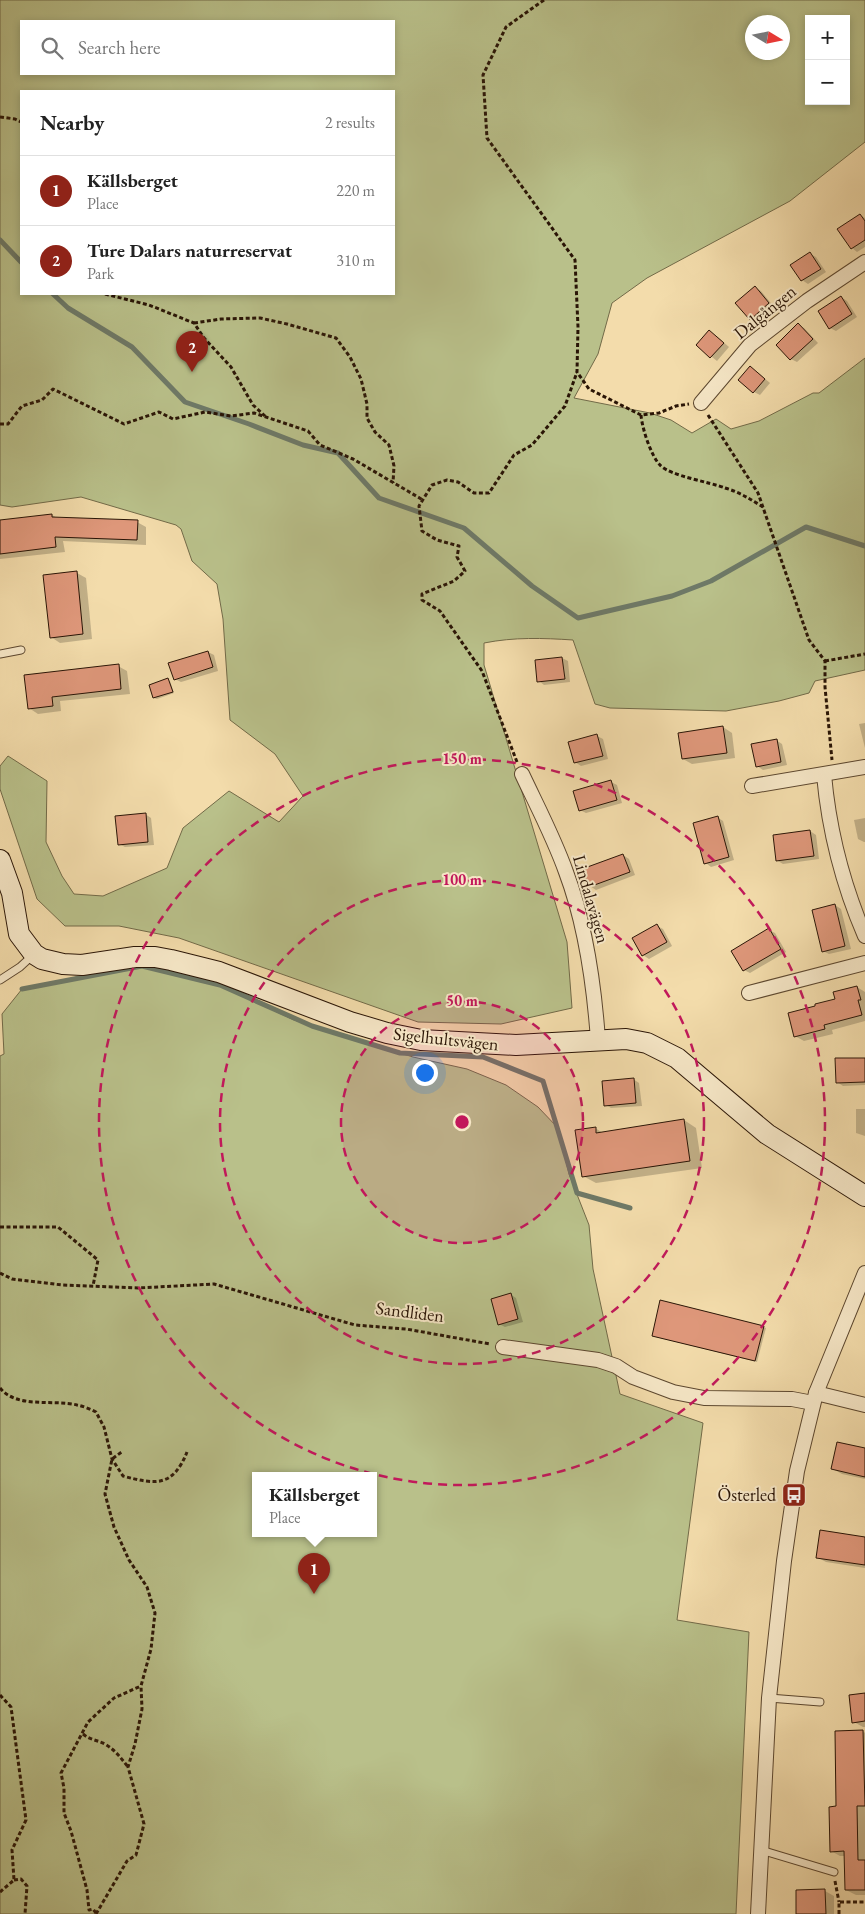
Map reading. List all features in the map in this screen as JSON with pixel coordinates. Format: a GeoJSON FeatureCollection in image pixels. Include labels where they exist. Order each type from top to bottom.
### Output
{"type":"FeatureCollection","features":[{"type":"Feature","properties":{"kind":"street","name":"Dalgången"},"geometry":{"type":"LineString","coordinates":[[701,403],[750,345],[807,301],[865,262]]}},
{"type":"Feature","properties":{"kind":"street"},"geometry":{"type":"LineString","coordinates":[[752,786],[865,767]]}},
{"type":"Feature","properties":{"kind":"street","name":"Lindalavägen"},"geometry":{"type":"LineString","coordinates":[[522,774],[566,872],[578,911],[589,961],[598,1040]]}},
{"type":"Feature","properties":{"kind":"street"},"geometry":{"type":"LineString","coordinates":[[829,774],[827,800],[840,867],[865,936]]}},
{"type":"Feature","properties":{"kind":"street"},"geometry":{"type":"LineString","coordinates":[[0,860],[12,894],[19,934],[34,954]]}},
{"type":"Feature","properties":{"kind":"street","name":"Sigelhultsvägen"},"geometry":{"type":"LineString","coordinates":[[34,954],[42,959],[63,964],[82,964],[136,957],[155,957],[171,960],[219,972],[350,1022],[387,1033],[421,1040],[516,1045],[598,1040],[636,1040],[660,1048],[677,1058],[767,1134],[865,1196]]}},
{"type":"Feature","properties":{"kind":"street"},"geometry":{"type":"LineString","coordinates":[[748,993],[865,963]]}},
{"type":"Feature","properties":{"kind":"street"},"geometry":{"type":"LineString","coordinates":[[758,1914],[769,1698],[785,1552],[797,1472],[814,1398],[865,1273]]}},
{"type":"Feature","properties":{"kind":"street"},"geometry":{"type":"LineString","coordinates":[[503,1347],[598,1360],[616,1366],[634,1377],[673,1392],[704,1398],[814,1398],[865,1404]]}},
{"type":"Feature","properties":{"kind":"lane"},"geometry":{"type":"LineString","coordinates":[[0,654],[21,650]]}},
{"type":"Feature","properties":{"kind":"lane"},"geometry":{"type":"LineString","coordinates":[[0,980],[20,968],[34,954]]}},
{"type":"Feature","properties":{"kind":"lane"},"geometry":{"type":"LineString","coordinates":[[769,1698],[820,1702]]}},
{"type":"Feature","properties":{"kind":"lane"},"geometry":{"type":"LineString","coordinates":[[760,1850],[834,1872]]}},
{"type":"Feature","properties":{"kind":"path"},"geometry":{"type":"LineString","coordinates":[[522,774],[482,671],[440,611],[422,600],[422,594],[454,581],[465,571],[457,556],[458,546],[437,540],[422,531],[419,506],[432,486],[447,480],[458,482],[474,493],[489,493],[514,455],[532,445],[565,406],[577,372],[578,327],[575,260],[487,138],[482,75],[506,27],[544,0]]}},
{"type":"Feature","properties":{"kind":"path"},"geometry":{"type":"LineString","coordinates":[[0,117],[20,122]]}},
{"type":"Feature","properties":{"kind":"path"},"geometry":{"type":"LineString","coordinates":[[109,295],[149,305],[194,323],[221,318],[260,318],[336,338],[350,357],[361,379],[367,404],[367,418],[375,432],[389,445],[394,466],[393,482]]}},
{"type":"Feature","properties":{"kind":"path"},"geometry":{"type":"LineString","coordinates":[[194,323],[204,338],[231,367],[253,404],[267,418]]}},
{"type":"Feature","properties":{"kind":"path"},"geometry":{"type":"LineString","coordinates":[[577,372],[589,389],[641,415],[659,413],[676,406],[701,403],[758,493],[809,640],[824,661],[829,774]]}},
{"type":"Feature","properties":{"kind":"path"},"geometry":{"type":"LineString","coordinates":[[0,424],[8,424],[22,406],[42,400],[53,389],[124,424],[159,412],[173,419],[205,412],[231,416],[254,413],[308,431],[320,445],[353,459],[423,500]]}},
{"type":"Feature","properties":{"kind":"path"},"geometry":{"type":"LineString","coordinates":[[641,415],[642,424],[652,451],[660,466],[744,495],[763,507]]}},
{"type":"Feature","properties":{"kind":"path"},"geometry":{"type":"LineString","coordinates":[[824,661],[865,654]]}},
{"type":"Feature","properties":{"kind":"path"},"geometry":{"type":"LineString","coordinates":[[0,1227],[58,1227],[98,1260],[93,1286]]}},
{"type":"Feature","properties":{"kind":"path","name":"Sandliden"},"geometry":{"type":"LineString","coordinates":[[0,1273],[12,1279],[36,1284],[138,1288],[214,1284],[354,1325],[406,1329],[503,1347]]}},
{"type":"Feature","properties":{"kind":"path"},"geometry":{"type":"LineString","coordinates":[[0,1388],[4,1393],[24,1400],[76,1404],[96,1412],[104,1427],[112,1459],[123,1476],[147,1483],[168,1479],[181,1467],[187,1452]]}},
{"type":"Feature","properties":{"kind":"path"},"geometry":{"type":"LineString","coordinates":[[123,1451],[112,1459],[105,1494],[114,1528],[129,1560],[147,1587],[155,1614],[151,1649],[141,1686],[142,1708],[135,1744],[128,1767]]}},
{"type":"Feature","properties":{"kind":"path"},"geometry":{"type":"LineString","coordinates":[[83,1734],[91,1741],[103,1743],[114,1751],[128,1767],[144,1824],[136,1855],[127,1861],[96,1913],[93,1909],[88,1912],[87,1890],[71,1830],[64,1813],[64,1788],[61,1773],[88,1722],[114,1698],[141,1686]]}},
{"type":"Feature","properties":{"kind":"path"},"geometry":{"type":"LineString","coordinates":[[0,1695],[12,1707],[26,1820],[12,1850],[14,1880]]}},
{"type":"Feature","properties":{"kind":"path"},"geometry":{"type":"LineString","coordinates":[[834,1872],[839,1914]]}},
{"type":"Feature","properties":{"kind":"path"},"geometry":{"type":"LineString","coordinates":[[0,1892],[14,1880],[21,1879],[28,1886],[25,1914]]}},
{"type":"Feature","properties":{"kind":"path"},"geometry":{"type":"LineString","coordinates":[[839,1902],[865,1902]]}},
{"type":"Feature","properties":{"kind":"green space"},"geometry":{"type":"Polygon","coordinates":[[[0,0],[865,0],[865,142],[790,201],[647,278],[612,303],[598,354],[574,398],[650,413],[671,420],[692,433],[716,419],[731,429],[759,421],[813,393],[819,393],[865,358],[865,670],[815,681],[809,693],[726,711],[610,708],[595,704],[573,640],[528,638],[484,643],[484,665],[567,942],[572,1008],[501,1024],[418,1022],[179,938],[119,926],[65,926],[37,899],[0,789],[0,766],[8,756],[47,781],[46,842],[62,876],[74,894],[103,896],[167,868],[183,828],[229,791],[279,822],[303,796],[275,754],[230,720],[223,619],[217,584],[192,561],[181,529],[176,525],[81,497],[12,507],[0,505],[0,0]]]}},
{"type":"Feature","properties":{"kind":"green space"},"geometry":{"type":"Polygon","coordinates":[[[155,964],[200,976],[294,1020],[413,1057],[467,1069],[506,1085],[538,1107],[558,1128],[569,1174],[589,1225],[593,1269],[620,1394],[703,1423],[677,1620],[749,1632],[736,1914],[0,1914],[0,1056],[4,1054],[2,1014],[22,989],[122,967],[155,964]]]}},
{"type":"Feature","properties":{"kind":"building"},"geometry":{"type":"Polygon","coordinates":[[[860,214],[865,221],[865,240],[851,249],[837,229],[860,214]]]}},
{"type":"Feature","properties":{"kind":"building"},"geometry":{"type":"Polygon","coordinates":[[[810,252],[821,269],[801,281],[790,265],[810,252]]]}},
{"type":"Feature","properties":{"kind":"building"},"geometry":{"type":"Polygon","coordinates":[[[755,286],[769,303],[750,320],[735,303],[755,286]]]}},
{"type":"Feature","properties":{"kind":"building"},"geometry":{"type":"Polygon","coordinates":[[[841,296],[852,314],[829,329],[818,311],[841,296]]]}},
{"type":"Feature","properties":{"kind":"building"},"geometry":{"type":"Polygon","coordinates":[[[798,323],[813,339],[790,360],[776,345],[798,323]]]}},
{"type":"Feature","properties":{"kind":"building"},"geometry":{"type":"Polygon","coordinates":[[[709,330],[724,343],[710,358],[696,345],[709,330]]]}},
{"type":"Feature","properties":{"kind":"building"},"geometry":{"type":"Polygon","coordinates":[[[750,366],[765,379],[753,393],[738,380],[750,366]]]}},
{"type":"Feature","properties":{"kind":"building"},"geometry":{"type":"Polygon","coordinates":[[[52,514],[52,517],[138,520],[137,540],[55,537],[56,547],[0,554],[0,520],[52,514]]]}},
{"type":"Feature","properties":{"kind":"building"},"geometry":{"type":"Polygon","coordinates":[[[77,571],[83,634],[50,638],[43,575],[77,571]]]}},
{"type":"Feature","properties":{"kind":"building"},"geometry":{"type":"Polygon","coordinates":[[[208,651],[213,667],[174,680],[168,663],[208,651]]]}},
{"type":"Feature","properties":{"kind":"building"},"geometry":{"type":"Polygon","coordinates":[[[562,657],[565,679],[537,682],[535,660],[562,657]]]}},
{"type":"Feature","properties":{"kind":"building"},"geometry":{"type":"Polygon","coordinates":[[[119,664],[121,689],[52,697],[53,706],[28,709],[24,675],[119,664]]]}},
{"type":"Feature","properties":{"kind":"building"},"geometry":{"type":"Polygon","coordinates":[[[168,678],[173,692],[153,698],[149,685],[168,678]]]}},
{"type":"Feature","properties":{"kind":"building"},"geometry":{"type":"Polygon","coordinates":[[[723,726],[727,753],[682,759],[678,733],[723,726]]]}},
{"type":"Feature","properties":{"kind":"building"},"geometry":{"type":"Polygon","coordinates":[[[597,734],[603,756],[574,763],[568,742],[597,734]]]}},
{"type":"Feature","properties":{"kind":"building"},"geometry":{"type":"Polygon","coordinates":[[[777,739],[781,762],[756,767],[751,744],[777,739]]]}},
{"type":"Feature","properties":{"kind":"building"},"geometry":{"type":"Polygon","coordinates":[[[611,780],[617,800],[579,811],[573,791],[611,780]]]}},
{"type":"Feature","properties":{"kind":"building"},"geometry":{"type":"Polygon","coordinates":[[[146,813],[148,842],[118,845],[115,816],[146,813]]]}},
{"type":"Feature","properties":{"kind":"building"},"geometry":{"type":"Polygon","coordinates":[[[718,816],[729,857],[704,864],[693,823],[718,816]]]}},
{"type":"Feature","properties":{"kind":"building"},"geometry":{"type":"Polygon","coordinates":[[[810,830],[814,856],[776,861],[773,835],[810,830]]]}},
{"type":"Feature","properties":{"kind":"building"},"geometry":{"type":"Polygon","coordinates":[[[623,854],[630,872],[589,887],[582,869],[623,854]]]}},
{"type":"Feature","properties":{"kind":"building"},"geometry":{"type":"Polygon","coordinates":[[[835,904],[845,946],[822,952],[812,910],[835,904]]]}},
{"type":"Feature","properties":{"kind":"building"},"geometry":{"type":"Polygon","coordinates":[[[657,924],[667,942],[642,956],[632,938],[657,924]]]}},
{"type":"Feature","properties":{"kind":"building"},"geometry":{"type":"Polygon","coordinates":[[[769,928],[781,949],[743,971],[731,951],[769,928]]]}},
{"type":"Feature","properties":{"kind":"building"},"geometry":{"type":"Polygon","coordinates":[[[857,986],[861,1000],[858,1000],[862,1015],[824,1025],[825,1029],[794,1037],[788,1013],[835,999],[833,992],[857,986]]]}},
{"type":"Feature","properties":{"kind":"building"},"geometry":{"type":"Polygon","coordinates":[[[835,1058],[865,1058],[865,1082],[836,1083],[835,1058]]]}},
{"type":"Feature","properties":{"kind":"building"},"geometry":{"type":"Polygon","coordinates":[[[634,1078],[636,1103],[604,1106],[602,1081],[634,1078]]]}},
{"type":"Feature","properties":{"kind":"building"},"geometry":{"type":"Polygon","coordinates":[[[684,1119],[690,1161],[582,1177],[575,1130],[596,1127],[596,1133],[684,1119]]]}},
{"type":"Feature","properties":{"kind":"building"},"geometry":{"type":"Polygon","coordinates":[[[511,1293],[518,1319],[498,1325],[491,1299],[511,1293]]]}},
{"type":"Feature","properties":{"kind":"building"},"geometry":{"type":"Polygon","coordinates":[[[660,1300],[764,1326],[755,1361],[652,1336],[660,1300]]]}},
{"type":"Feature","properties":{"kind":"building"},"geometry":{"type":"Polygon","coordinates":[[[837,1442],[865,1448],[865,1477],[831,1469],[837,1442]]]}},
{"type":"Feature","properties":{"kind":"building"},"geometry":{"type":"Polygon","coordinates":[[[820,1530],[865,1537],[865,1565],[816,1558],[820,1530]]]}},
{"type":"Feature","properties":{"kind":"building"},"geometry":{"type":"Polygon","coordinates":[[[865,1693],[865,1721],[852,1723],[849,1695],[865,1693]]]}},
{"type":"Feature","properties":{"kind":"building"},"geometry":{"type":"Polygon","coordinates":[[[863,1730],[865,1806],[857,1806],[858,1860],[865,1860],[865,1890],[845,1890],[844,1851],[830,1852],[829,1807],[836,1806],[835,1731],[863,1730]]]}},
{"type":"Feature","properties":{"kind":"building"},"geometry":{"type":"Polygon","coordinates":[[[825,1889],[826,1914],[796,1914],[796,1890],[825,1889]]]}},
{"type":"Feature","properties":{"kind":"waterway"},"geometry":{"type":"LineString","coordinates":[[0,240],[20,261]]}},
{"type":"Feature","properties":{"kind":"waterway"},"geometry":{"type":"LineString","coordinates":[[54,295],[68,308],[132,347],[185,402],[303,445],[338,453],[379,498],[464,528],[532,586],[578,618],[672,596],[711,581],[806,527],[865,546]]}},
{"type":"Feature","properties":{"kind":"waterway"},"geometry":{"type":"LineString","coordinates":[[22,989],[142,966],[220,985],[312,1026],[400,1053],[483,1057],[543,1081],[577,1193],[630,1208]]}},
{"type":"Feature","properties":{"kind":"place","name":"Ture Dalars naturreservat"},"geometry":{"type":"Point","coordinates":[192,372]}},
{"type":"Feature","properties":{"kind":"place","name":"Österled"},"geometry":{"type":"Point","coordinates":[794,1495]}},
{"type":"Feature","properties":{"kind":"place","name":"Källsberget"},"geometry":{"type":"Point","coordinates":[314,1594]}}]}
